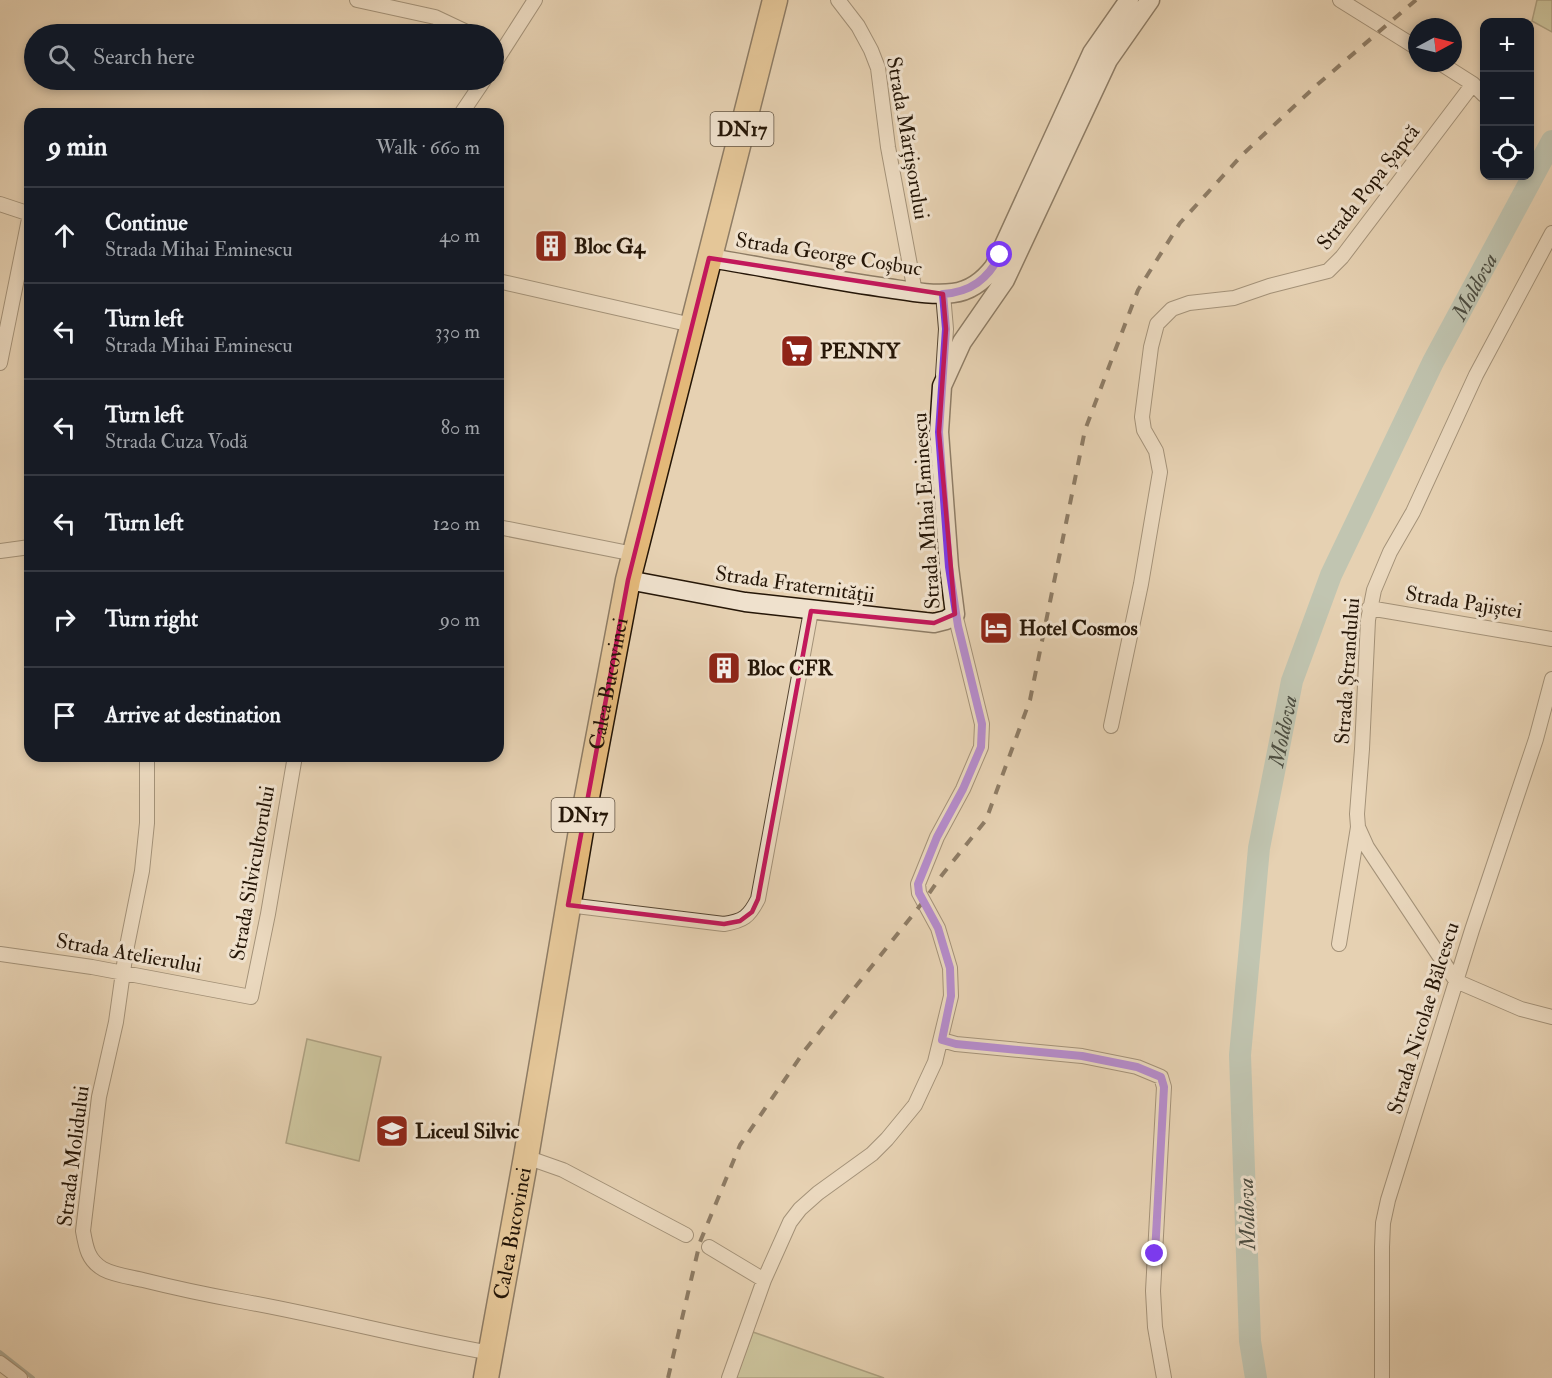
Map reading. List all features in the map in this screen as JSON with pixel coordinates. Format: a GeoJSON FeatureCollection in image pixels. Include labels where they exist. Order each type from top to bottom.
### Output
{"type":"FeatureCollection","features":[{"type":"Feature","properties":{"kind":"highway","name":"Calea Bucovinei"},"geometry":{"type":"LineString","coordinates":[[486,1378],[568,905],[628,580],[775,0]]}},
{"type":"Feature","properties":{"kind":"street"},"geometry":{"type":"LineString","coordinates":[[357,0],[435,17],[450,24]]}},
{"type":"Feature","properties":{"kind":"street"},"geometry":{"type":"LineString","coordinates":[[504,45],[535,0]]}},
{"type":"Feature","properties":{"kind":"street","name":"Strada Mărțișorului"},"geometry":{"type":"LineString","coordinates":[[838,0],[858,26],[878,68],[888,147],[915,292]]}},
{"type":"Feature","properties":{"kind":"street"},"geometry":{"type":"LineString","coordinates":[[943,294],[965,290],[975,285],[987,277],[994,267],[1092,54],[1129,0]]}},
{"type":"Feature","properties":{"kind":"street","name":"Strada Mihai Eminescu"},"geometry":{"type":"LineString","coordinates":[[942,387],[962,342],[1005,280],[1108,60],[1150,0]]}},
{"type":"Feature","properties":{"kind":"street"},"geometry":{"type":"LineString","coordinates":[[1340,0],[1408,42]]}},
{"type":"Feature","properties":{"kind":"street"},"geometry":{"type":"LineString","coordinates":[[1454,72],[1480,90]]}},
{"type":"Feature","properties":{"kind":"street","name":"Strada Popa Șapcă"},"geometry":{"type":"LineString","coordinates":[[1111,726],[1141,584],[1160,472],[1156,452],[1144,430],[1142,417],[1149,356],[1157,324],[1172,309],[1189,303],[1234,298],[1269,286],[1328,271],[1342,257],[1473,84]]}},
{"type":"Feature","properties":{"kind":"street"},"geometry":{"type":"LineString","coordinates":[[465,108],[477,90]]}},
{"type":"Feature","properties":{"kind":"street"},"geometry":{"type":"LineString","coordinates":[[0,204],[24,212]]}},
{"type":"Feature","properties":{"kind":"street","name":"Strada Ștrandului"},"geometry":{"type":"LineString","coordinates":[[1456,981],[1367,847],[1358,827],[1369,608],[1390,552],[1413,512],[1476,375],[1552,233]]}},
{"type":"Feature","properties":{"kind":"street"},"geometry":{"type":"LineString","coordinates":[[0,363],[24,244]]}},
{"type":"Feature","properties":{"kind":"street","name":"Strada George Coșbuc"},"geometry":{"type":"LineString","coordinates":[[709,258],[847,282],[943,294]]}},
{"type":"Feature","properties":{"kind":"street"},"geometry":{"type":"LineString","coordinates":[[504,282],[692,325]]}},
{"type":"Feature","properties":{"kind":"street","name":"Strada Mihai Eminescu"},"geometry":{"type":"LineString","coordinates":[[942,1040],[951,996],[950,968],[938,928],[923,902],[918,884],[923,868],[963,789],[981,747],[982,724],[980,708],[955,614],[949,567],[939,432],[946,329],[943,294]]}},
{"type":"Feature","properties":{"kind":"street"},"geometry":{"type":"LineString","coordinates":[[504,528],[634,554]]}},
{"type":"Feature","properties":{"kind":"street"},"geometry":{"type":"LineString","coordinates":[[0,551],[24,548]]}},
{"type":"Feature","properties":{"kind":"street","name":"Strada Fraternității"},"geometry":{"type":"LineString","coordinates":[[628,580],[745,603],[811,611],[934,623],[946,620],[955,614]]}},
{"type":"Feature","properties":{"kind":"street","name":"Strada Pajiștei"},"geometry":{"type":"LineString","coordinates":[[1369,608],[1552,639]]}},
{"type":"Feature","properties":{"kind":"street"},"geometry":{"type":"LineString","coordinates":[[568,905],[724,924],[740,921],[752,912],[758,899],[811,611]]}},
{"type":"Feature","properties":{"kind":"street","name":"Strada Nicolae Bălcescu"},"geometry":{"type":"LineString","coordinates":[[1382,1378],[1383,1223],[1388,1200],[1456,981],[1536,739],[1552,679]]}},
{"type":"Feature","properties":{"kind":"street","name":"Strada Molidului"},"geometry":{"type":"LineString","coordinates":[[147,762],[147,824],[144,852],[116,1022],[99,1097],[83,1231],[86,1251],[94,1263],[106,1271],[210,1296],[491,1353]]}},
{"type":"Feature","properties":{"kind":"street","name":"Strada Silvicultorului"},"geometry":{"type":"LineString","coordinates":[[251,998],[294,762]]}},
{"type":"Feature","properties":{"kind":"street"},"geometry":{"type":"LineString","coordinates":[[1339,944],[1358,827]]}},
{"type":"Feature","properties":{"kind":"street","name":"Strada Atelierului"},"geometry":{"type":"LineString","coordinates":[[0,954],[185,983],[251,998]]}},
{"type":"Feature","properties":{"kind":"street"},"geometry":{"type":"LineString","coordinates":[[1456,981],[1521,1009],[1552,1017]]}},
{"type":"Feature","properties":{"kind":"street"},"geometry":{"type":"LineString","coordinates":[[729,1378],[764,1280],[790,1222],[800,1209],[818,1193],[872,1154],[915,1105],[935,1062],[942,1040],[956,1044],[1082,1056],[1137,1067],[1161,1077],[1164,1087],[1153,1291],[1155,1326],[1164,1378]]}},
{"type":"Feature","properties":{"kind":"street"},"geometry":{"type":"LineString","coordinates":[[526,1157],[563,1170],[686,1235]]}},
{"type":"Feature","properties":{"kind":"street"},"geometry":{"type":"LineString","coordinates":[[708,1247],[764,1280]]}},
{"type":"Feature","properties":{"kind":"street"},"geometry":{"type":"LineString","coordinates":[[0,1363],[20,1378]]}},
{"type":"Feature","properties":{"kind":"highlighted area"},"geometry":{"type":"Polygon","coordinates":[[[709,258],[943,294],[946,329],[939,432],[955,614],[934,623],[811,611],[758,899],[752,912],[740,921],[724,924],[568,905],[628,580],[709,258]]]}},
{"type":"Feature","properties":{"kind":"green space"},"geometry":{"type":"Polygon","coordinates":[[[1537,0],[1552,0],[1552,32],[1534,22],[1533,18],[1537,0]]]}},
{"type":"Feature","properties":{"kind":"green space"},"geometry":{"type":"Polygon","coordinates":[[[307,1039],[381,1057],[359,1161],[286,1143],[307,1039]]]}},
{"type":"Feature","properties":{"kind":"green space"},"geometry":{"type":"Polygon","coordinates":[[[753,1332],[884,1378],[736,1378],[753,1332]]]}},
{"type":"Feature","properties":{"kind":"waterway","name":"Moldova"},"geometry":{"type":"LineString","coordinates":[[1256,1378],[1250,1341],[1240,1055],[1259,848],[1292,681],[1331,575],[1433,362],[1552,141]]}},
{"type":"Feature","properties":{"kind":"waterway"},"geometry":{"type":"LineString","coordinates":[[0,1352],[33,1378]]}},
{"type":"Feature","properties":{"kind":"railway"},"geometry":{"type":"LineString","coordinates":[[668,1378],[700,1242],[740,1145],[805,1050],[986,820],[1030,700],[1085,430],[1138,290],[1180,223],[1243,154],[1318,84],[1416,0]]}},
{"type":"Feature","properties":{"kind":"place","name":"Bloc G4"},"geometry":{"type":"Point","coordinates":[551,246]}},
{"type":"Feature","properties":{"kind":"place","name":"PENNY"},"geometry":{"type":"Point","coordinates":[797,351]}},
{"type":"Feature","properties":{"kind":"place","name":"Hotel Cosmos"},"geometry":{"type":"Point","coordinates":[996,628]}},
{"type":"Feature","properties":{"kind":"place","name":"Bloc CFR"},"geometry":{"type":"Point","coordinates":[724,668]}},
{"type":"Feature","properties":{"kind":"place","name":"Liceul Silvic"},"geometry":{"type":"Point","coordinates":[392,1131]}},
{"type":"Feature","properties":{"kind":"route"},"geometry":{"type":"LineString","coordinates":[[1000,255],[987,277],[965,290],[943,294],[946,329],[939,432],[949,567],[955,614],[980,708],[982,724],[981,747],[963,789],[923,868],[918,884],[919,893],[938,928],[950,968],[951,996],[942,1040],[956,1044],[1082,1056],[1137,1067],[1157,1074],[1163,1080],[1155,1254]]}}]}
